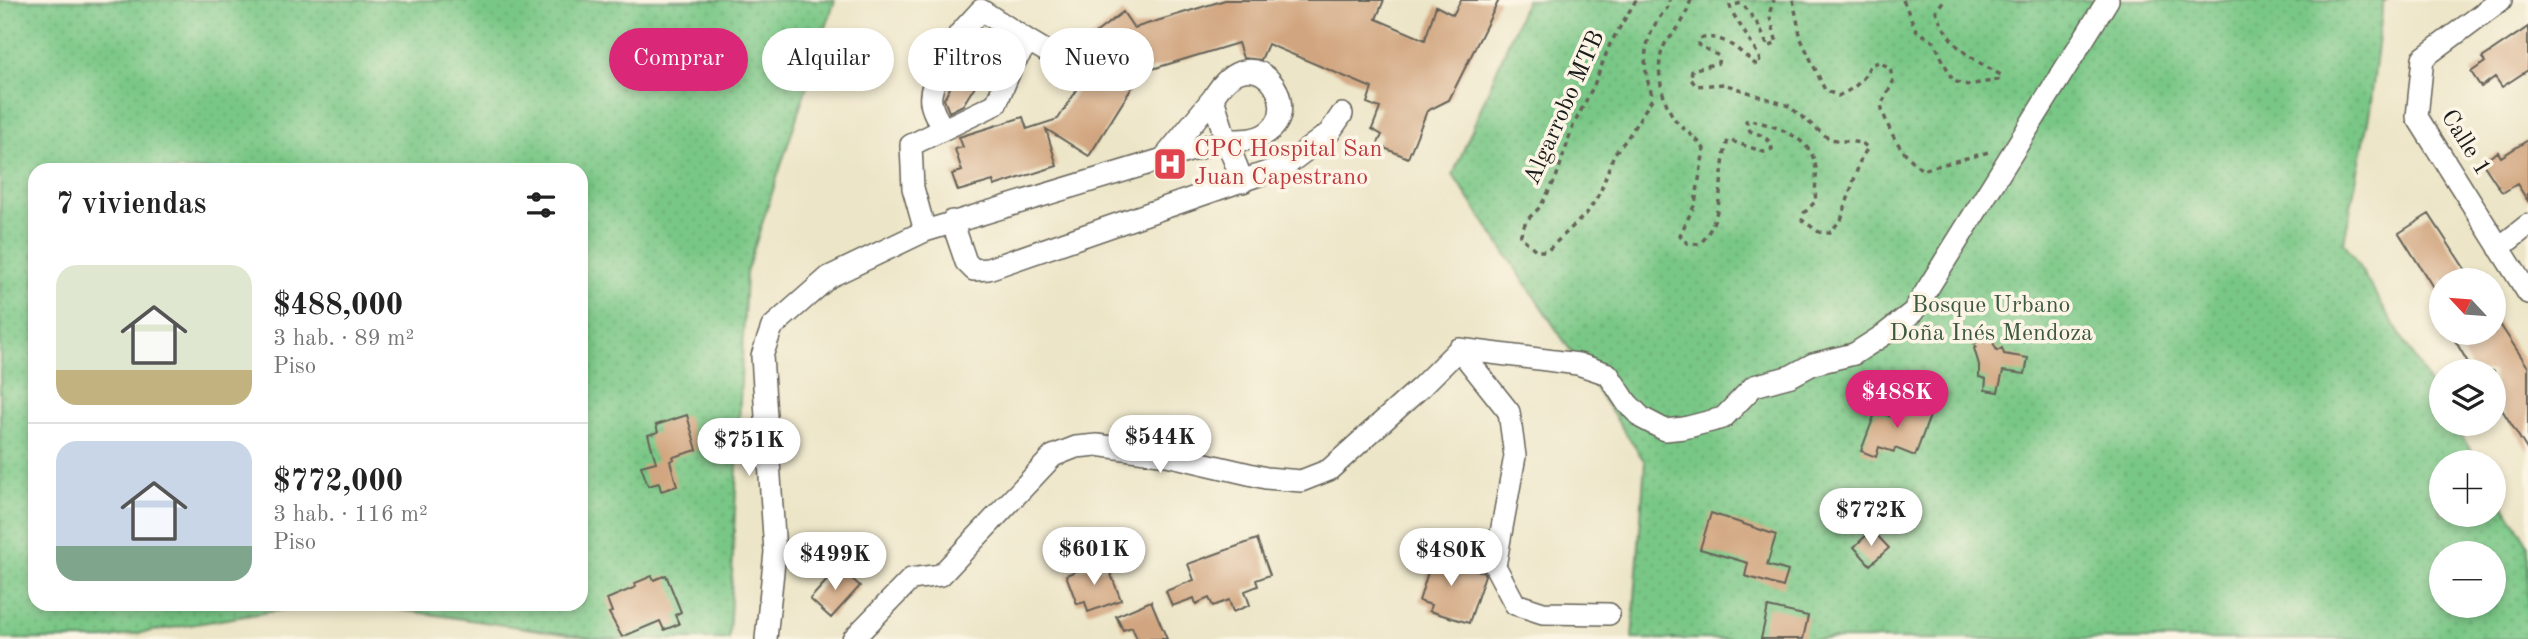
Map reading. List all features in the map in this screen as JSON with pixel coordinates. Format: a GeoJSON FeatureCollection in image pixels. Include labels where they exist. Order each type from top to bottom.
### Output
{"type":"FeatureCollection","features":[{"type":"Feature","properties":{"kind":"street"},"geometry":{"type":"LineString","coordinates":[[1459,349],[1578,365],[1608,374],[1642,418],[1665,429],[1684,428],[1723,418],[1754,386],[1791,376],[1813,363],[1854,354],[1913,312],[2108,0]]}},
{"type":"Feature","properties":{"kind":"street","name":"Calle 1"},"geometry":{"type":"LineString","coordinates":[[2501,0],[2423,58],[2417,117],[2528,293]]}},
{"type":"Feature","properties":{"kind":"street"},"geometry":{"type":"LineString","coordinates":[[964,28],[981,10],[1009,28]]}},
{"type":"Feature","properties":{"kind":"street"},"geometry":{"type":"LineString","coordinates":[[1026,38],[1040,47]]}},
{"type":"Feature","properties":{"kind":"street"},"geometry":{"type":"LineString","coordinates":[[925,230],[913,188],[911,145],[938,121],[996,104],[1013,64],[1030,41]]}},
{"type":"Feature","properties":{"kind":"street"},"geometry":{"type":"LineString","coordinates":[[766,639],[775,552],[762,356],[772,327],[829,277],[925,230],[1226,140],[1248,140],[1269,132],[1281,113],[1279,93],[1269,79],[1255,71],[1236,72],[1222,84],[1164,158]]}},
{"type":"Feature","properties":{"kind":"street"},"geometry":{"type":"LineString","coordinates":[[930,91],[928,96],[938,121]]}},
{"type":"Feature","properties":{"kind":"street"},"geometry":{"type":"LineString","coordinates":[[1213,98],[1243,182]]}},
{"type":"Feature","properties":{"kind":"street"},"geometry":{"type":"LineString","coordinates":[[952,221],[966,262],[974,270],[988,269],[1285,166],[1329,134],[1342,114]]}},
{"type":"Feature","properties":{"kind":"street"},"geometry":{"type":"LineString","coordinates":[[2499,248],[2528,225]]}},
{"type":"Feature","properties":{"kind":"street"},"geometry":{"type":"LineString","coordinates":[[1459,349],[1509,412],[1515,456],[1495,566],[1515,604],[1543,613],[1609,614]]}},
{"type":"Feature","properties":{"kind":"street"},"geometry":{"type":"LineString","coordinates":[[853,639],[911,579],[941,575],[1053,456],[1076,447],[1097,445],[1167,454],[1266,478],[1301,481],[1329,470],[1459,349]]}},
{"type":"Feature","properties":{"kind":"path","name":"Algarrobo MTB"},"geometry":{"type":"LineString","coordinates":[[1636,0],[1610,44],[1594,85],[1573,126],[1556,178],[1540,207],[1526,221],[1520,236],[1536,251],[1547,251],[1587,213],[1600,193],[1614,154],[1652,99],[1645,62],[1648,41],[1655,20],[1670,5],[1669,0]]}},
{"type":"Feature","properties":{"kind":"path"},"geometry":{"type":"LineString","coordinates":[[1691,0],[1677,31],[1667,40],[1661,51],[1660,75],[1665,101],[1674,118],[1687,132],[1698,138],[1704,149],[1695,204],[1680,235],[1687,243],[1700,244],[1709,234],[1721,195],[1728,140],[1764,152],[1772,149],[1766,136],[1750,131],[1746,121],[1776,126],[1803,142],[1813,158],[1816,171],[1816,201],[1804,213],[1802,219],[1819,232],[1829,233],[1841,220],[1861,158],[1868,148],[1862,143],[1829,139],[1789,106],[1724,84],[1696,86],[1691,79],[1692,70],[1717,63],[1719,56],[1698,46],[1699,39],[1705,37],[1716,38],[1735,46],[1755,64],[1760,64],[1759,56],[1730,6],[1742,3],[1759,26],[1768,47],[1777,43],[1769,14],[1774,0]]}},
{"type":"Feature","properties":{"kind":"path"},"geometry":{"type":"LineString","coordinates":[[1793,0],[1801,39],[1825,89],[1838,96],[1860,83],[1867,75],[1870,65],[1879,62],[1890,68],[1893,82],[1881,104],[1887,126],[1903,153],[1922,170],[1995,150]]}},
{"type":"Feature","properties":{"kind":"path"},"geometry":{"type":"LineString","coordinates":[[1903,0],[1916,30],[1934,42],[1953,81],[1968,85],[1998,80],[2001,75],[1961,52],[1942,26],[1936,11],[1944,0]]}},
{"type":"Feature","properties":{"kind":"green space"},"geometry":{"type":"Polygon","coordinates":[[[0,0],[835,0],[826,28],[762,28],[762,91],[805,91],[746,273],[729,639],[598,639],[409,611],[588,611],[588,163],[28,163],[28,611],[275,611],[104,639],[0,639],[0,0]]]}},
{"type":"Feature","properties":{"kind":"green space","name":"Bosque Urbano Doña Inés Mendoza"},"geometry":{"type":"Polygon","coordinates":[[[1526,0],[2386,0],[2383,3],[2370,110],[2344,242],[2429,382],[2429,436],[2462,436],[2470,450],[2429,450],[2429,527],[2506,527],[2506,508],[2528,545],[2528,639],[1632,639],[1645,462],[1453,175],[1526,0]]]}},
{"type":"Feature","properties":{"kind":"building","name":"CPC Hospital San Juan Capestrano"},"geometry":{"type":"Polygon","coordinates":[[[1225,0],[1384,0],[1376,19],[1425,40],[1436,6],[1453,15],[1461,0],[1499,0],[1449,100],[1427,111],[1408,158],[1377,145],[1382,135],[1372,129],[1380,108],[1367,103],[1372,88],[1268,44],[1261,60],[1243,58],[1238,43],[1154,68],[1154,28],[1134,28],[1225,0]]]}},
{"type":"Feature","properties":{"kind":"building","name":"CPC Hospital San Juan Capestrano"},"geometry":{"type":"Polygon","coordinates":[[[1123,12],[1134,28],[1102,28],[1123,12]]]}},
{"type":"Feature","properties":{"kind":"building"},"geometry":{"type":"Polygon","coordinates":[[[2528,27],[2528,70],[2502,87],[2495,77],[2481,87],[2471,72],[2485,62],[2482,58],[2528,27]]]}},
{"type":"Feature","properties":{"kind":"building"},"geometry":{"type":"Polygon","coordinates":[[[948,91],[972,91],[963,105],[949,112],[944,99],[948,91]]]}},
{"type":"Feature","properties":{"kind":"building","name":"CPC Hospital San Juan Capestrano"},"geometry":{"type":"Polygon","coordinates":[[[1076,91],[1130,91],[1089,156],[1046,129],[1057,166],[994,186],[993,181],[958,191],[952,174],[962,171],[955,149],[963,147],[959,137],[1023,117],[1027,129],[1058,119],[1076,91]]]}},
{"type":"Feature","properties":{"kind":"building"},"geometry":{"type":"Polygon","coordinates":[[[2528,140],[2528,201],[2517,184],[2504,192],[2501,191],[2482,162],[2498,152],[2501,157],[2528,140]]]}},
{"type":"Feature","properties":{"kind":"building"},"geometry":{"type":"Polygon","coordinates":[[[2429,214],[2464,268],[2429,268],[2429,281],[2399,233],[2429,214]]]}},
{"type":"Feature","properties":{"kind":"building"},"geometry":{"type":"Polygon","coordinates":[[[2506,333],[2528,367],[2528,451],[2506,416],[2506,359],[2466,359],[2458,345],[2506,345],[2506,333]]]}},
{"type":"Feature","properties":{"kind":"building"},"geometry":{"type":"Polygon","coordinates":[[[1990,336],[1997,351],[2002,348],[2004,354],[2028,358],[2025,374],[2003,371],[1998,392],[1985,390],[1986,379],[1979,377],[1974,348],[1974,343],[1990,336]]]}},
{"type":"Feature","properties":{"kind":"building"},"geometry":{"type":"Polygon","coordinates":[[[1898,401],[1931,413],[1915,456],[1895,448],[1894,452],[1879,447],[1876,457],[1861,451],[1876,411],[1892,417],[1898,401]]]}},
{"type":"Feature","properties":{"kind":"building"},"geometry":{"type":"Polygon","coordinates":[[[687,415],[697,450],[673,457],[670,461],[677,486],[661,491],[659,483],[648,486],[641,466],[656,462],[648,435],[658,432],[656,425],[687,415]]]}},
{"type":"Feature","properties":{"kind":"building"},"geometry":{"type":"Polygon","coordinates":[[[1711,513],[1776,535],[1767,565],[1788,571],[1783,587],[1745,576],[1748,563],[1700,549],[1711,513]]]}},
{"type":"Feature","properties":{"kind":"building"},"geometry":{"type":"Polygon","coordinates":[[[1872,530],[1889,548],[1870,565],[1854,547],[1872,530]]]}},
{"type":"Feature","properties":{"kind":"building"},"geometry":{"type":"Polygon","coordinates":[[[1257,539],[1270,575],[1256,580],[1258,586],[1245,591],[1250,605],[1233,612],[1229,600],[1213,606],[1209,598],[1196,604],[1194,598],[1172,606],[1166,591],[1194,580],[1188,564],[1257,539]]]}},
{"type":"Feature","properties":{"kind":"building"},"geometry":{"type":"Polygon","coordinates":[[[1429,554],[1483,572],[1485,575],[1469,623],[1429,611],[1431,605],[1419,601],[1428,572],[1424,571],[1429,554]]]}},
{"type":"Feature","properties":{"kind":"building"},"geometry":{"type":"Polygon","coordinates":[[[1097,563],[1100,570],[1108,567],[1121,600],[1088,612],[1085,602],[1077,604],[1066,575],[1097,563]]]}},
{"type":"Feature","properties":{"kind":"building"},"geometry":{"type":"Polygon","coordinates":[[[839,567],[860,586],[831,618],[810,599],[839,567]]]}},
{"type":"Feature","properties":{"kind":"building"},"geometry":{"type":"Polygon","coordinates":[[[666,575],[681,612],[675,615],[679,624],[664,630],[660,621],[622,637],[609,613],[612,612],[607,599],[636,587],[635,583],[652,576],[654,580],[666,575]]]}},
{"type":"Feature","properties":{"kind":"building"},"geometry":{"type":"Polygon","coordinates":[[[1151,601],[1167,639],[1137,639],[1132,627],[1123,630],[1116,616],[1151,601]]]}},
{"type":"Feature","properties":{"kind":"building"},"geometry":{"type":"Polygon","coordinates":[[[1768,607],[1808,616],[1803,639],[1761,639],[1768,607]]]}},
{"type":"Feature","properties":{"kind":"place","name":"CPC Hospital San Juan Capestrano"},"geometry":{"type":"Point","coordinates":[1170,164]}}]}
